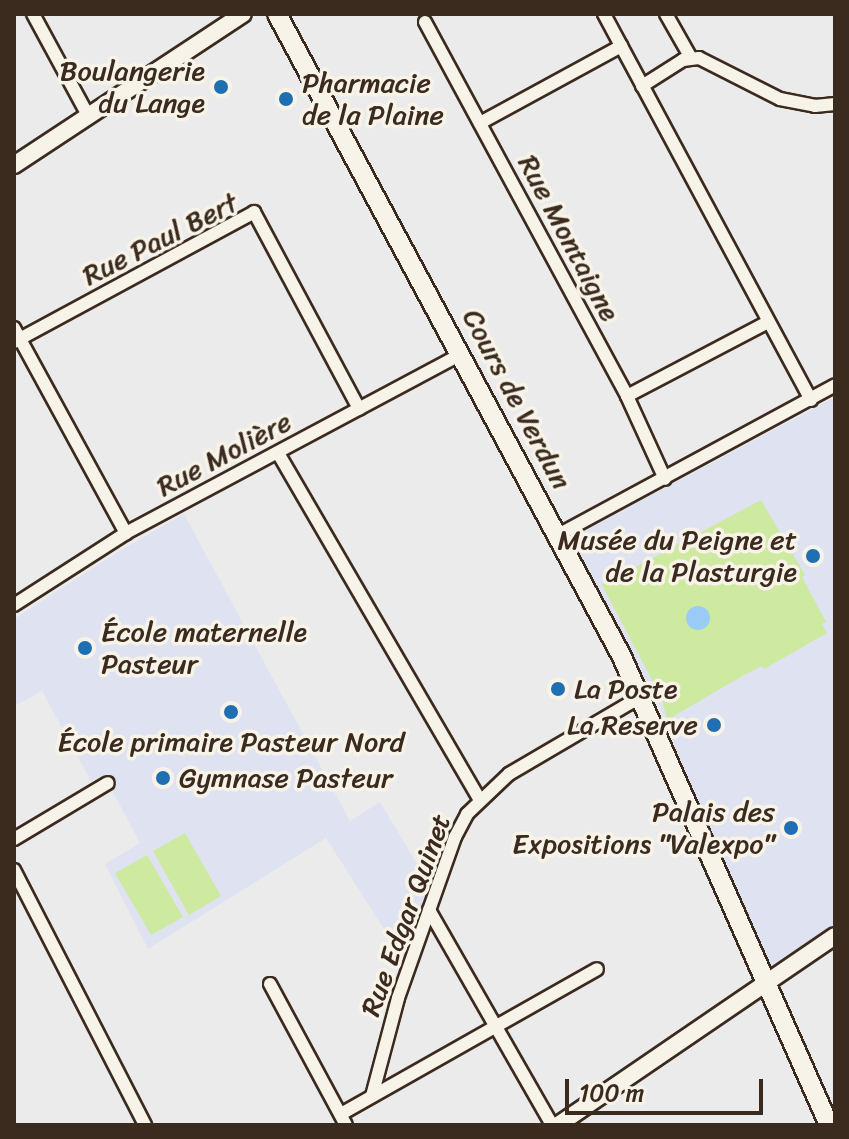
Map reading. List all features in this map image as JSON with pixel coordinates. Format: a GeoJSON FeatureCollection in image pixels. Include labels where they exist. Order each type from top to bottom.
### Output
{"type":"FeatureCollection","features":[{"type":"Feature","properties":{"kind":"main road"},"geometry":{"type":"LineString","coordinates":[[14,165],[243,14]]}},
{"type":"Feature","properties":{"kind":"main road","name":"Cours de Verdun"},"geometry":{"type":"LineString","coordinates":[[277,14],[558,535],[640,697],[829,1125]]}},
{"type":"Feature","properties":{"kind":"main road"},"geometry":{"type":"LineString","coordinates":[[558,1125],[835,936]]}},
{"type":"Feature","properties":{"kind":"street"},"geometry":{"type":"LineString","coordinates":[[33,14],[89,117]]}},
{"type":"Feature","properties":{"kind":"street"},"geometry":{"type":"LineString","coordinates":[[604,14],[811,400]]}},
{"type":"Feature","properties":{"kind":"street"},"geometry":{"type":"LineString","coordinates":[[666,14],[691,58]]}},
{"type":"Feature","properties":{"kind":"street","name":"Rue Montaigne"},"geometry":{"type":"LineString","coordinates":[[425,22],[627,396],[665,479]]}},
{"type":"Feature","properties":{"kind":"street"},"geometry":{"type":"LineString","coordinates":[[480,123],[621,46]]}},
{"type":"Feature","properties":{"kind":"street"},"geometry":{"type":"LineString","coordinates":[[642,86],[691,58],[709,61],[752,87],[780,99],[815,106],[835,104]]}},
{"type":"Feature","properties":{"kind":"street","name":"Rue Paul Bert"},"geometry":{"type":"LineString","coordinates":[[16,336],[254,212],[359,409]]}},
{"type":"Feature","properties":{"kind":"street"},"geometry":{"type":"LineString","coordinates":[[627,396],[768,322]]}},
{"type":"Feature","properties":{"kind":"street"},"geometry":{"type":"LineString","coordinates":[[16,336],[126,533]]}},
{"type":"Feature","properties":{"kind":"street","name":"Rue Molière"},"geometry":{"type":"LineString","coordinates":[[14,605],[126,533],[461,354]]}},
{"type":"Feature","properties":{"kind":"street"},"geometry":{"type":"LineString","coordinates":[[558,535],[835,385]]}},
{"type":"Feature","properties":{"kind":"street"},"geometry":{"type":"LineString","coordinates":[[278,453],[479,799]]}},
{"type":"Feature","properties":{"kind":"street","name":"Rue Edgar Quinet"},"geometry":{"type":"LineString","coordinates":[[372,1096],[387,1036],[455,837],[479,799],[509,774],[640,697]]}},
{"type":"Feature","properties":{"kind":"street"},"geometry":{"type":"LineString","coordinates":[[14,839],[108,783]]}},
{"type":"Feature","properties":{"kind":"street"},"geometry":{"type":"LineString","coordinates":[[14,870],[145,1125]]}},
{"type":"Feature","properties":{"kind":"street"},"geometry":{"type":"LineString","coordinates":[[429,910],[498,1025],[552,1125]]}},
{"type":"Feature","properties":{"kind":"street"},"geometry":{"type":"LineString","coordinates":[[270,984],[344,1122],[372,1096],[597,969]]}},
{"type":"Feature","properties":{"kind":"shaded area"},"geometry":{"type":"Polygon","coordinates":[[[835,397],[835,937],[766,984],[657,700],[564,542],[835,397]]]}},
{"type":"Feature","properties":{"kind":"shaded area"},"geometry":{"type":"Polygon","coordinates":[[[184,514],[350,821],[380,802],[419,867],[433,869],[420,916],[403,959],[326,838],[148,949],[105,864],[140,843],[104,775],[91,781],[42,691],[14,706],[14,619],[184,514]]]}},
{"type":"Feature","properties":{"kind":"green space"},"geometry":{"type":"Polygon","coordinates":[[[761,500],[805,575],[802,577],[826,622],[822,624],[827,633],[764,669],[762,666],[744,675],[667,720],[662,699],[602,585],[761,500]]]}},
{"type":"Feature","properties":{"kind":"green space"},"geometry":{"type":"Polygon","coordinates":[[[185,833],[221,896],[189,915],[153,851],[185,833]]]}},
{"type":"Feature","properties":{"kind":"green space"},"geometry":{"type":"Polygon","coordinates":[[[147,855],[183,917],[151,935],[115,873],[147,855]]]}},
{"type":"Feature","properties":{"kind":"water"},"geometry":{"type":"Polygon","coordinates":[[[698,606],[709,613],[710,618],[703,629],[698,630],[687,623],[686,618],[693,607],[698,606]]]}},
{"type":"Feature","properties":{"kind":"place","name":"Boulangerie du Lange"},"geometry":{"type":"Point","coordinates":[221,87]}},
{"type":"Feature","properties":{"kind":"place","name":"Pharmacie de la Plaine"},"geometry":{"type":"Point","coordinates":[286,99]}},
{"type":"Feature","properties":{"kind":"place","name":"Musée du Peigne et de la Plasturgie"},"geometry":{"type":"Point","coordinates":[813,556]}},
{"type":"Feature","properties":{"kind":"place","name":"École maternelle Pasteur"},"geometry":{"type":"Point","coordinates":[85,648]}},
{"type":"Feature","properties":{"kind":"place","name":"La Poste"},"geometry":{"type":"Point","coordinates":[558,689]}},
{"type":"Feature","properties":{"kind":"place","name":"École primaire Pasteur Nord"},"geometry":{"type":"Point","coordinates":[231,712]}},
{"type":"Feature","properties":{"kind":"place","name":"La Reserve"},"geometry":{"type":"Point","coordinates":[714,725]}},
{"type":"Feature","properties":{"kind":"place","name":"Gymnase Pasteur"},"geometry":{"type":"Point","coordinates":[163,778]}},
{"type":"Feature","properties":{"kind":"place","name":"Palais des Expositions \"Valexpo\""},"geometry":{"type":"Point","coordinates":[791,828]}}]}
